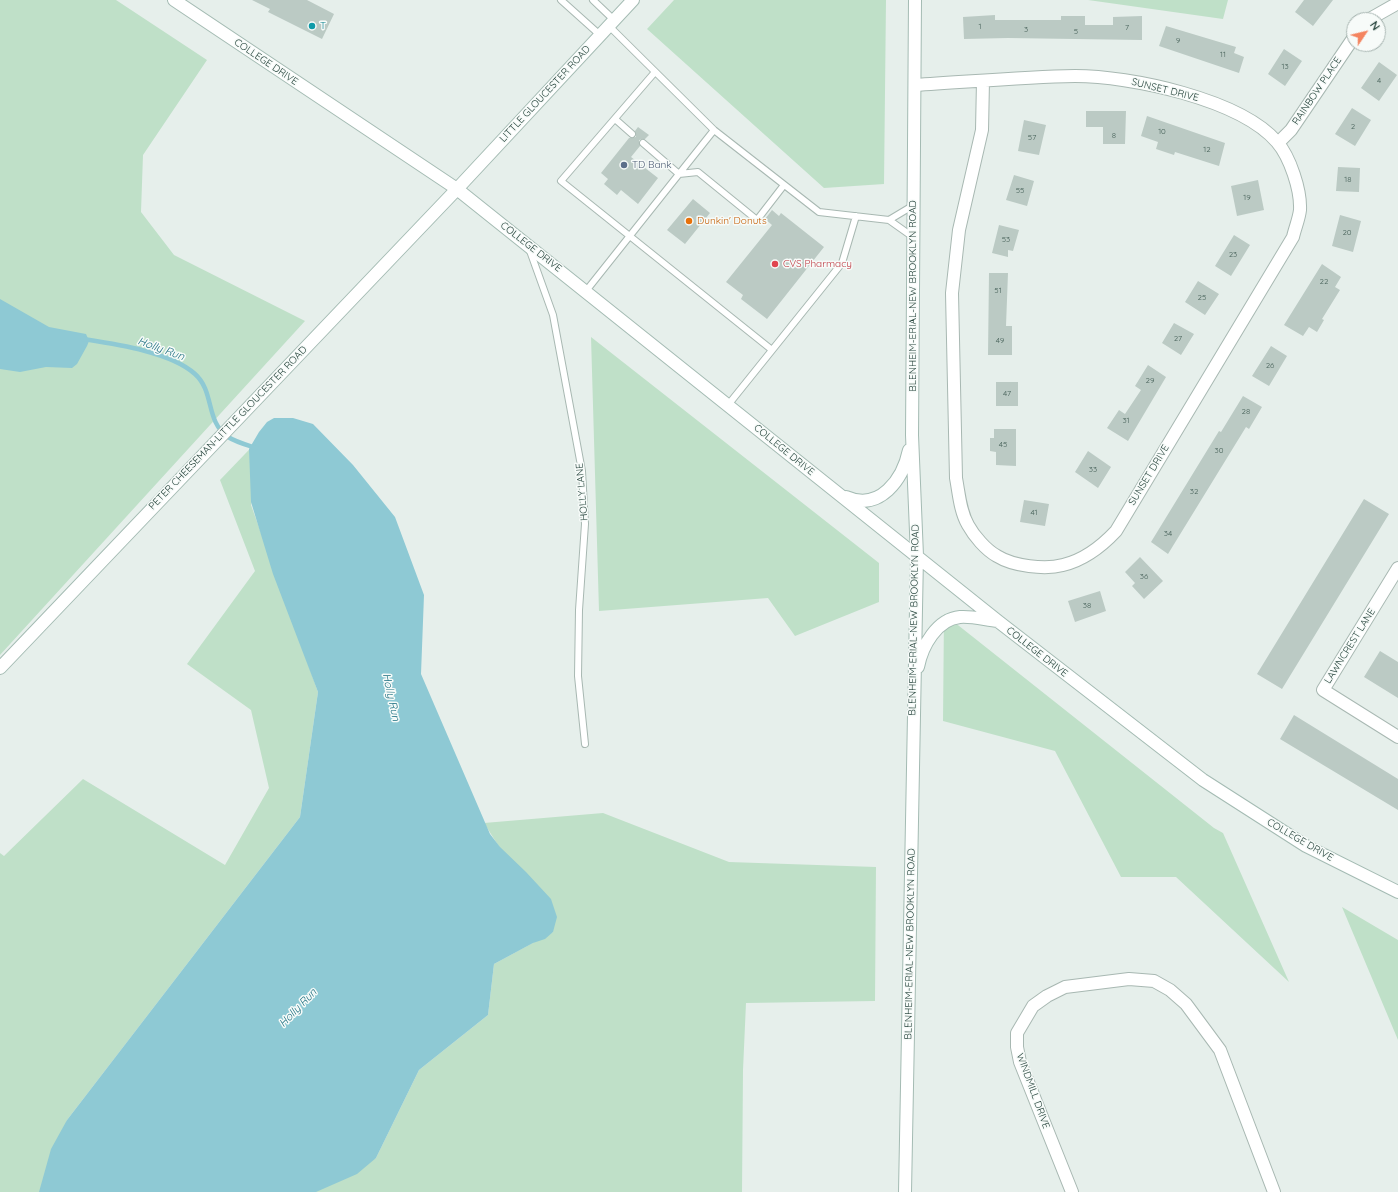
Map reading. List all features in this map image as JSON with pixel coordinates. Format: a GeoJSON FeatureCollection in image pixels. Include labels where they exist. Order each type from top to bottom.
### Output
{"type":"FeatureCollection","features":[{"type":"Feature","properties":{"kind":"street","name":"COLLEGE DRIVE"},"geometry":{"type":"LineString","coordinates":[[174,0],[457,189],[999,622],[1203,780],[1306,846],[1398,892]]}},
{"type":"Feature","properties":{"kind":"street","name":"LITTLE GLOUCESTER ROAD"},"geometry":{"type":"LineString","coordinates":[[457,189],[633,0]]}},
{"type":"Feature","properties":{"kind":"street","name":"BLENHEIM-ERIAL-NEW BROOKLYN ROAD"},"geometry":{"type":"LineString","coordinates":[[905,1192],[917,556],[912,435],[915,0]]}},
{"type":"Feature","properties":{"kind":"street"},"geometry":{"type":"LineString","coordinates":[[1381,12],[1398,2]]}},
{"type":"Feature","properties":{"kind":"street","name":"RAINBOW PLACE"},"geometry":{"type":"LineString","coordinates":[[1278,143],[1291,130],[1346,49]]}},
{"type":"Feature","properties":{"kind":"street","name":"SUNSET DRIVE"},"geometry":{"type":"LineString","coordinates":[[915,85],[983,81],[1075,76],[1119,79],[1191,94],[1225,107],[1266,132],[1278,143],[1289,162],[1297,186],[1300,210],[1293,237],[1120,524],[1104,544],[1092,553],[1063,565],[1050,567],[1024,566],[997,556],[979,540],[968,525],[961,508],[956,478],[952,293],[959,230],[982,130],[983,81]]}},
{"type":"Feature","properties":{"kind":"street","name":"PETER CHEESEMAN-LITTLE GLOUCESTER ROAD"},"geometry":{"type":"LineString","coordinates":[[0,668],[457,189]]}},
{"type":"Feature","properties":{"kind":"street"},"geometry":{"type":"LineString","coordinates":[[839,494],[850,499],[862,501],[875,499],[887,492],[897,480],[904,466],[912,435]]}},
{"type":"Feature","properties":{"kind":"street","name":"LAWNCREST LANE"},"geometry":{"type":"LineString","coordinates":[[1398,568],[1323,690],[1398,737]]}},
{"type":"Feature","properties":{"kind":"street"},"geometry":{"type":"LineString","coordinates":[[914,694],[922,653],[932,635],[946,622],[960,617],[999,622]]}},
{"type":"Feature","properties":{"kind":"street","name":"WINDMILL DRIVE"},"geometry":{"type":"LineString","coordinates":[[1072,1192],[1020,1062],[1017,1047],[1017,1033],[1033,1006],[1047,996],[1065,987],[1129,979],[1154,981],[1170,990],[1186,1004],[1220,1050],[1274,1192]]}},
{"type":"Feature","properties":{"kind":"lane"},"geometry":{"type":"LineString","coordinates":[[561,0],[600,35]]}},
{"type":"Feature","properties":{"kind":"lane"},"geometry":{"type":"LineString","coordinates":[[592,0],[655,72],[714,130],[819,212],[889,220],[914,237]]}},
{"type":"Feature","properties":{"kind":"lane"},"geometry":{"type":"LineString","coordinates":[[655,72],[561,181],[772,350]]}},
{"type":"Feature","properties":{"kind":"lane"},"geometry":{"type":"LineString","coordinates":[[615,119],[632,134]]}},
{"type":"Feature","properties":{"kind":"lane"},"geometry":{"type":"LineString","coordinates":[[586,292],[714,130]]}},
{"type":"Feature","properties":{"kind":"lane"},"geometry":{"type":"LineString","coordinates":[[643,142],[679,174],[698,172],[757,220],[784,185]]}},
{"type":"Feature","properties":{"kind":"lane"},"geometry":{"type":"LineString","coordinates":[[889,220],[914,205]]}},
{"type":"Feature","properties":{"kind":"lane"},"geometry":{"type":"LineString","coordinates":[[728,405],[842,263],[856,216]]}},
{"type":"Feature","properties":{"kind":"lane","name":"HOLLY LANE"},"geometry":{"type":"LineString","coordinates":[[528,246],[553,314],[582,471],[585,524],[579,610],[578,676],[585,744]]}},
{"type":"Feature","properties":{"kind":"green space"},"geometry":{"type":"Polygon","coordinates":[[[0,0],[116,0],[207,60],[143,155],[141,212],[174,255],[305,321],[0,655],[0,0]]]}},
{"type":"Feature","properties":{"kind":"green space"},"geometry":{"type":"Polygon","coordinates":[[[674,0],[886,0],[884,184],[824,188],[647,29],[674,0]]]}},
{"type":"Feature","properties":{"kind":"green space"},"geometry":{"type":"Polygon","coordinates":[[[1088,0],[1228,0],[1223,19],[1088,0]]]}},
{"type":"Feature","properties":{"kind":"green space"},"geometry":{"type":"Polygon","coordinates":[[[591,337],[879,563],[879,602],[795,636],[768,598],[599,611],[591,337]]]}},
{"type":"Feature","properties":{"kind":"green space"},"geometry":{"type":"Polygon","coordinates":[[[268,430],[251,505],[318,692],[300,817],[67,1120],[50,1192],[0,1192],[0,853],[4,856],[83,779],[225,865],[269,788],[251,710],[187,664],[255,571],[220,480],[268,430]]]}},
{"type":"Feature","properties":{"kind":"green space"},"geometry":{"type":"Polygon","coordinates":[[[944,614],[1214,828],[1223,833],[1289,982],[1176,877],[1121,877],[1055,751],[943,721],[944,614]]]}},
{"type":"Feature","properties":{"kind":"green space"},"geometry":{"type":"Polygon","coordinates":[[[603,813],[729,862],[876,867],[875,1001],[746,1003],[743,1070],[742,1192],[300,1192],[376,1158],[419,1070],[488,1015],[494,964],[553,932],[484,823],[603,813]]]}},
{"type":"Feature","properties":{"kind":"green space"},"geometry":{"type":"Polygon","coordinates":[[[1342,907],[1398,940],[1398,1040],[1342,907]]]}},
{"type":"Feature","properties":{"kind":"water"},"geometry":{"type":"Polygon","coordinates":[[[0,299],[49,327],[86,334],[89,341],[77,364],[72,368],[46,367],[20,372],[0,369],[0,299]]]}},
{"type":"Feature","properties":{"kind":"water"},"geometry":{"type":"Polygon","coordinates":[[[274,418],[293,418],[313,424],[353,465],[395,517],[424,595],[421,674],[490,834],[500,847],[551,899],[557,917],[553,932],[545,939],[533,943],[494,964],[488,1015],[419,1070],[376,1158],[357,1174],[316,1192],[39,1192],[51,1149],[67,1120],[300,817],[318,692],[273,574],[251,502],[249,449],[267,422],[274,418]]]}},
{"type":"Feature","properties":{"kind":"building","name":"T"},"geometry":{"type":"Polygon","coordinates":[[[252,0],[307,0],[334,14],[322,39],[268,12],[270,9],[252,0]]]}},
{"type":"Feature","properties":{"kind":"building"},"geometry":{"type":"Polygon","coordinates":[[[1304,0],[1333,0],[1313,26],[1295,12],[1304,0]]]}},
{"type":"Feature","properties":{"kind":"building"},"geometry":{"type":"Polygon","coordinates":[[[995,15],[995,20],[1061,20],[1061,16],[1085,16],[1085,25],[1113,25],[1113,17],[1142,16],[1142,40],[1008,38],[964,39],[963,17],[995,15]]]}},
{"type":"Feature","properties":{"kind":"building"},"geometry":{"type":"Polygon","coordinates":[[[1166,26],[1236,47],[1234,53],[1244,57],[1239,73],[1159,46],[1166,26]]]}},
{"type":"Feature","properties":{"kind":"building"},"geometry":{"type":"Polygon","coordinates":[[[1284,49],[1302,61],[1285,86],[1268,74],[1284,49]]]}},
{"type":"Feature","properties":{"kind":"building"},"geometry":{"type":"Polygon","coordinates":[[[1379,62],[1397,75],[1379,101],[1361,88],[1379,62]]]}},
{"type":"Feature","properties":{"kind":"building"},"geometry":{"type":"Polygon","coordinates":[[[1352,108],[1371,120],[1355,146],[1335,134],[1352,108]]]}},
{"type":"Feature","properties":{"kind":"building"},"geometry":{"type":"Polygon","coordinates":[[[1086,111],[1126,111],[1125,144],[1103,144],[1103,127],[1086,127],[1086,111]]]}},
{"type":"Feature","properties":{"kind":"building"},"geometry":{"type":"Polygon","coordinates":[[[1147,116],[1225,143],[1219,166],[1175,152],[1174,155],[1156,149],[1158,142],[1141,136],[1147,116]]]}},
{"type":"Feature","properties":{"kind":"building"},"geometry":{"type":"Polygon","coordinates":[[[1024,120],[1046,125],[1039,155],[1018,151],[1024,120]]]}},
{"type":"Feature","properties":{"kind":"building","name":"TD Bank"},"geometry":{"type":"Polygon","coordinates":[[[638,127],[649,135],[645,139],[639,140],[640,146],[631,157],[658,178],[638,204],[621,190],[617,195],[604,184],[608,179],[601,173],[629,138],[636,137],[635,131],[638,127]]]}},
{"type":"Feature","properties":{"kind":"building"},"geometry":{"type":"Polygon","coordinates":[[[1338,167],[1360,168],[1359,192],[1336,191],[1338,167]]]}},
{"type":"Feature","properties":{"kind":"building"},"geometry":{"type":"Polygon","coordinates":[[[1014,175],[1034,181],[1027,206],[1006,200],[1014,175]]]}},
{"type":"Feature","properties":{"kind":"building"},"geometry":{"type":"Polygon","coordinates":[[[1258,180],[1264,210],[1237,216],[1231,186],[1258,180]]]}},
{"type":"Feature","properties":{"kind":"building","name":"Dunkin' Donuts"},"geometry":{"type":"Polygon","coordinates":[[[693,199],[710,213],[685,244],[667,230],[693,199]]]}},
{"type":"Feature","properties":{"kind":"building","name":"CVS Pharmacy"},"geometry":{"type":"Polygon","coordinates":[[[772,210],[779,216],[781,213],[824,247],[767,319],[741,299],[743,295],[726,282],[772,225],[765,219],[772,210]]]}},
{"type":"Feature","properties":{"kind":"building"},"geometry":{"type":"Polygon","coordinates":[[[1340,215],[1361,221],[1353,252],[1332,246],[1340,215]]]}},
{"type":"Feature","properties":{"kind":"building"},"geometry":{"type":"Polygon","coordinates":[[[999,225],[1019,230],[1013,251],[1008,250],[1008,257],[992,253],[999,225]]]}},
{"type":"Feature","properties":{"kind":"building"},"geometry":{"type":"Polygon","coordinates":[[[1234,235],[1250,245],[1231,276],[1215,266],[1234,235]]]}},
{"type":"Feature","properties":{"kind":"building"},"geometry":{"type":"Polygon","coordinates":[[[1322,264],[1341,277],[1335,287],[1340,290],[1322,319],[1324,320],[1317,332],[1309,327],[1303,336],[1284,325],[1322,264]]]}},
{"type":"Feature","properties":{"kind":"building"},"geometry":{"type":"Polygon","coordinates":[[[989,273],[1008,273],[1006,326],[1012,326],[1012,355],[988,355],[989,273]]]}},
{"type":"Feature","properties":{"kind":"building"},"geometry":{"type":"Polygon","coordinates":[[[1198,281],[1219,294],[1205,315],[1185,302],[1198,281]]]}},
{"type":"Feature","properties":{"kind":"building"},"geometry":{"type":"Polygon","coordinates":[[[1174,323],[1194,334],[1181,355],[1162,343],[1174,323]]]}},
{"type":"Feature","properties":{"kind":"building"},"geometry":{"type":"Polygon","coordinates":[[[1271,346],[1287,356],[1269,386],[1252,376],[1271,346]]]}},
{"type":"Feature","properties":{"kind":"building"},"geometry":{"type":"Polygon","coordinates":[[[1148,365],[1166,377],[1128,441],[1107,428],[1119,410],[1125,414],[1141,390],[1135,386],[1148,365]]]}},
{"type":"Feature","properties":{"kind":"building"},"geometry":{"type":"Polygon","coordinates":[[[996,382],[1018,382],[1018,406],[996,406],[996,382]]]}},
{"type":"Feature","properties":{"kind":"building"},"geometry":{"type":"Polygon","coordinates":[[[1243,396],[1262,407],[1249,429],[1246,427],[1168,554],[1151,542],[1219,431],[1221,432],[1243,396]]]}},
{"type":"Feature","properties":{"kind":"building"},"geometry":{"type":"Polygon","coordinates":[[[994,429],[1016,429],[1016,466],[996,465],[996,452],[990,451],[990,438],[994,438],[994,429]]]}},
{"type":"Feature","properties":{"kind":"building"},"geometry":{"type":"Polygon","coordinates":[[[1088,451],[1111,467],[1098,488],[1075,472],[1088,451]]]}},
{"type":"Feature","properties":{"kind":"building"},"geometry":{"type":"Polygon","coordinates":[[[1364,499],[1389,514],[1282,689],[1257,674],[1364,499]]]}},
{"type":"Feature","properties":{"kind":"building"},"geometry":{"type":"Polygon","coordinates":[[[1024,500],[1049,504],[1045,526],[1020,522],[1024,500]]]}},
{"type":"Feature","properties":{"kind":"building"},"geometry":{"type":"Polygon","coordinates":[[[1140,557],[1163,581],[1144,599],[1132,586],[1135,583],[1125,572],[1140,557]]]}},
{"type":"Feature","properties":{"kind":"building"},"geometry":{"type":"Polygon","coordinates":[[[1100,591],[1106,611],[1075,622],[1068,601],[1100,591]]]}},
{"type":"Feature","properties":{"kind":"building"},"geometry":{"type":"Polygon","coordinates":[[[1380,651],[1398,662],[1398,698],[1364,677],[1380,651]]]}},
{"type":"Feature","properties":{"kind":"building"},"geometry":{"type":"Polygon","coordinates":[[[1294,715],[1398,779],[1398,810],[1280,739],[1294,715]]]}},
{"type":"Feature","properties":{"kind":"waterway","name":"Holly Run"},"geometry":{"type":"LineString","coordinates":[[83,339],[142,350],[185,366],[201,381],[216,423],[221,430],[231,439],[256,448]]}},
{"type":"Feature","properties":{"kind":"place","name":"T"},"geometry":{"type":"Point","coordinates":[312,26]}},
{"type":"Feature","properties":{"kind":"place","name":"TD Bank"},"geometry":{"type":"Point","coordinates":[624,165]}},
{"type":"Feature","properties":{"kind":"place","name":"Dunkin' Donuts"},"geometry":{"type":"Point","coordinates":[689,221]}},
{"type":"Feature","properties":{"kind":"place","name":"CVS Pharmacy"},"geometry":{"type":"Point","coordinates":[775,264]}}]}
